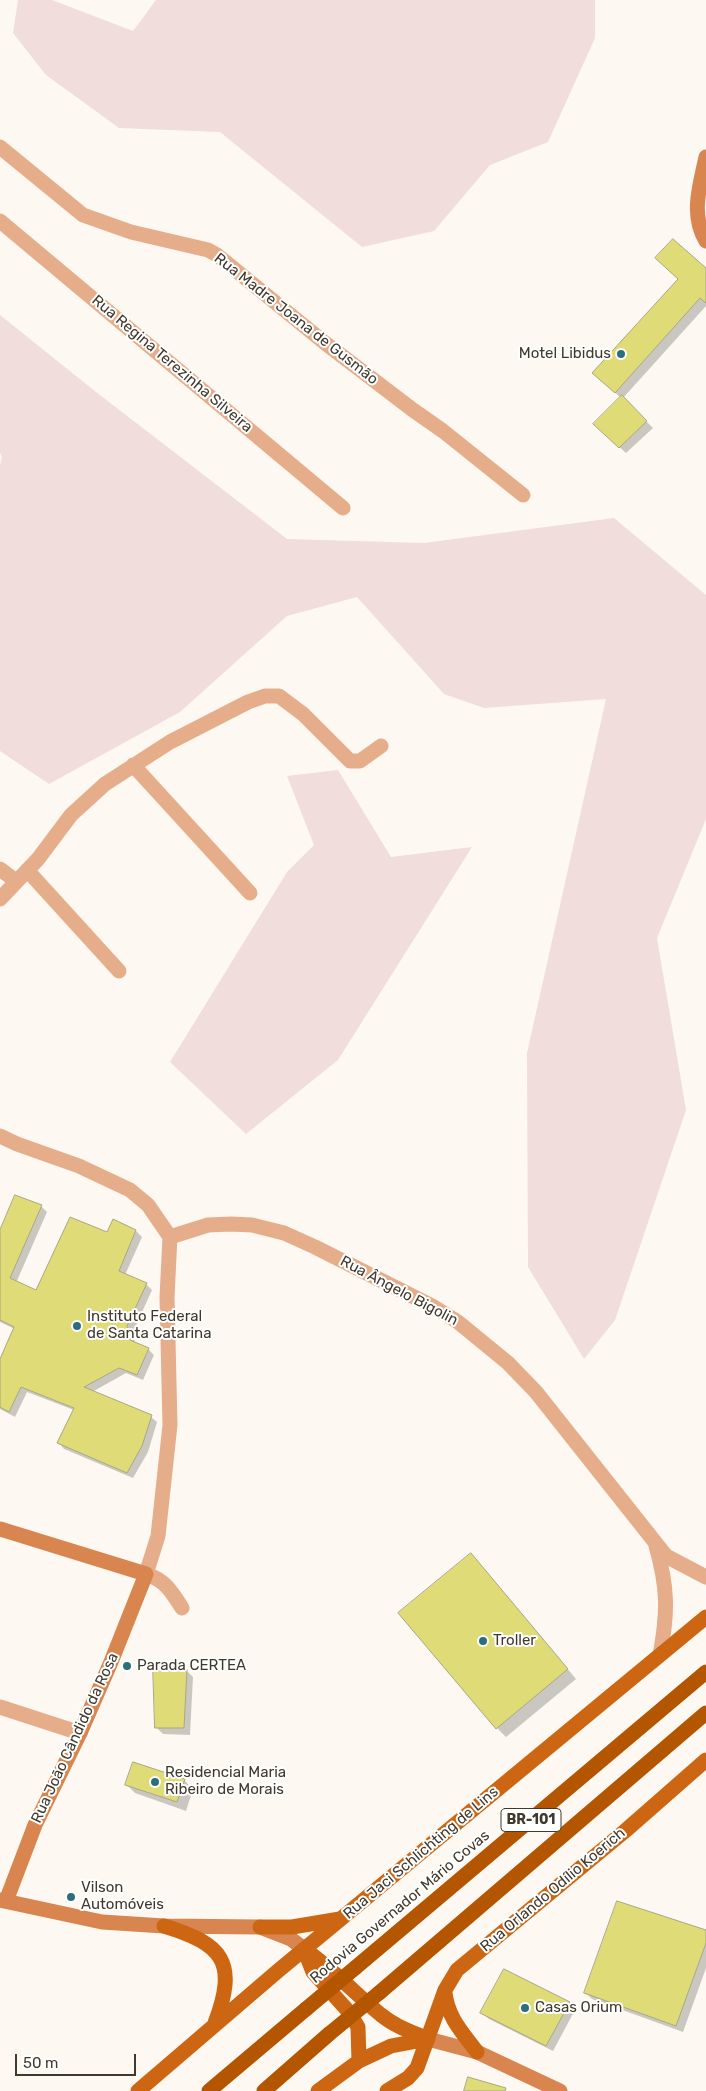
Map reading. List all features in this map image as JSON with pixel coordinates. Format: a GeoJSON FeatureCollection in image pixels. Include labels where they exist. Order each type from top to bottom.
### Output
{"type":"FeatureCollection","features":[{"type":"Feature","properties":{"kind":"highway","name":"Rodovia Governador Mário Covas"},"geometry":{"type":"LineString","coordinates":[[209,2091],[706,1672]]}},
{"type":"Feature","properties":{"kind":"highway","name":"BR-101"},"geometry":{"type":"LineString","coordinates":[[264,2091],[706,1713]]}},
{"type":"Feature","properties":{"kind":"main road"},"geometry":{"type":"LineString","coordinates":[[706,157],[697,199],[697,212],[699,224],[706,241]]}},
{"type":"Feature","properties":{"kind":"main road"},"geometry":{"type":"LineString","coordinates":[[0,1529],[146,1574]]}},
{"type":"Feature","properties":{"kind":"main road","name":"Rua João Cândido da Rosa"},"geometry":{"type":"LineString","coordinates":[[3,1900],[38,1818],[80,1733],[146,1574]]}},
{"type":"Feature","properties":{"kind":"main road","name":"Rua Jaci Schlichting de Lins"},"geometry":{"type":"LineString","coordinates":[[138,2091],[341,1918],[706,1617]]}},
{"type":"Feature","properties":{"kind":"main road","name":"Rua Orlando Odílio Koerich"},"geometry":{"type":"LineString","coordinates":[[387,2091],[408,2078],[417,2068],[445,1990],[457,1970],[625,1831],[706,1760]]}},
{"type":"Feature","properties":{"kind":"main road"},"geometry":{"type":"LineString","coordinates":[[3,1900],[95,1921],[164,1926],[292,1928],[341,1918]]}},
{"type":"Feature","properties":{"kind":"main road"},"geometry":{"type":"LineString","coordinates":[[164,1926],[192,1934],[206,1942],[218,1954],[225,1970],[226,1987],[223,2003],[215,2024]]}},
{"type":"Feature","properties":{"kind":"main road"},"geometry":{"type":"LineString","coordinates":[[260,1927],[291,1939],[324,1963],[381,2015],[399,2026],[428,2039],[477,2052],[560,2091]]}},
{"type":"Feature","properties":{"kind":"main road"},"geometry":{"type":"LineString","coordinates":[[304,1949],[313,1972],[349,2012],[358,2027],[359,2060]]}},
{"type":"Feature","properties":{"kind":"main road"},"geometry":{"type":"LineString","coordinates":[[445,1990],[447,2008],[454,2022],[477,2052]]}},
{"type":"Feature","properties":{"kind":"main road"},"geometry":{"type":"LineString","coordinates":[[318,2091],[359,2060],[391,2046],[428,2039]]}},
{"type":"Feature","properties":{"kind":"street","name":"Rua Madre Joana de Gusmão"},"geometry":{"type":"LineString","coordinates":[[0,147],[83,215],[131,232],[208,250],[218,255],[325,343],[443,431],[524,496]]}},
{"type":"Feature","properties":{"kind":"street","name":"Rua Regina Terezinha Silveira"},"geometry":{"type":"LineString","coordinates":[[0,221],[343,508]]}},
{"type":"Feature","properties":{"kind":"street"},"geometry":{"type":"LineString","coordinates":[[0,899],[22,876],[70,815],[105,784],[170,742],[248,702],[264,696],[278,696],[303,714],[350,761],[360,761],[381,746]]}},
{"type":"Feature","properties":{"kind":"street"},"geometry":{"type":"LineString","coordinates":[[134,765],[250,893]]}},
{"type":"Feature","properties":{"kind":"street"},"geometry":{"type":"LineString","coordinates":[[0,869],[22,876],[120,971]]}},
{"type":"Feature","properties":{"kind":"street"},"geometry":{"type":"LineString","coordinates":[[0,1136],[17,1144],[80,1166],[130,1190],[148,1205],[170,1237],[166,1297],[170,1425],[158,1536],[146,1574],[157,1577],[169,1588],[182,1608]]}},
{"type":"Feature","properties":{"kind":"street","name":"Rua Ângelo Bigolin"},"geometry":{"type":"LineString","coordinates":[[170,1237],[208,1225],[231,1224],[252,1225],[284,1233],[434,1307],[458,1322],[508,1363],[536,1392],[666,1556],[706,1577]]}},
{"type":"Feature","properties":{"kind":"street"},"geometry":{"type":"LineString","coordinates":[[655,1542],[665,1578],[667,1607],[660,1655]]}},
{"type":"Feature","properties":{"kind":"street"},"geometry":{"type":"LineString","coordinates":[[0,1707],[80,1733]]}},
{"type":"Feature","properties":{"kind":"shaded area"},"geometry":{"type":"Polygon","coordinates":[[[18,0],[52,0],[133,31],[156,0],[595,0],[595,38],[548,142],[490,165],[434,231],[362,247],[220,132],[119,128],[46,75],[13,33],[18,0]]]}},
{"type":"Feature","properties":{"kind":"shaded area"},"geometry":{"type":"Polygon","coordinates":[[[0,315],[96,392],[287,539],[424,543],[614,518],[706,595],[706,819],[657,938],[686,1110],[615,1320],[584,1359],[528,1267],[527,1053],[606,699],[484,708],[444,694],[357,597],[287,616],[180,712],[49,784],[0,751],[0,465],[2,457],[0,453],[0,315]]]}},
{"type":"Feature","properties":{"kind":"shaded area"},"geometry":{"type":"Polygon","coordinates":[[[338,770],[391,857],[472,847],[338,1060],[246,1134],[170,1062],[287,872],[314,845],[287,776],[338,770]]]}},
{"type":"Feature","properties":{"kind":"building"},"geometry":{"type":"Polygon","coordinates":[[[673,239],[706,268],[706,303],[700,298],[615,393],[592,373],[678,279],[655,258],[673,239]]]}},
{"type":"Feature","properties":{"kind":"building"},"geometry":{"type":"Polygon","coordinates":[[[622,395],[647,421],[619,448],[593,424],[622,395]]]}},
{"type":"Feature","properties":{"kind":"building"},"geometry":{"type":"Polygon","coordinates":[[[15,1195],[42,1205],[10,1278],[36,1290],[70,1217],[107,1232],[113,1219],[136,1230],[119,1271],[147,1283],[127,1326],[130,1340],[149,1348],[137,1375],[119,1368],[84,1387],[152,1415],[142,1446],[127,1473],[57,1443],[74,1408],[21,1387],[9,1412],[0,1407],[0,1359],[14,1327],[0,1320],[0,1230],[15,1195]]]}},
{"type":"Feature","properties":{"kind":"building","name":"Troller"},"geometry":{"type":"Polygon","coordinates":[[[471,1553],[568,1669],[496,1729],[398,1613],[471,1553]]]}},
{"type":"Feature","properties":{"kind":"building"},"geometry":{"type":"Polygon","coordinates":[[[153,1666],[187,1669],[184,1728],[155,1728],[153,1666]]]}},
{"type":"Feature","properties":{"kind":"building","name":"Residencial Maria Ribeiro de Morais"},"geometry":{"type":"Polygon","coordinates":[[[133,1762],[185,1779],[177,1802],[125,1785],[133,1762]]]}},
{"type":"Feature","properties":{"kind":"building"},"geometry":{"type":"Polygon","coordinates":[[[617,1901],[706,1930],[706,1943],[676,2026],[584,1993],[617,1901]]]}},
{"type":"Feature","properties":{"kind":"building","name":"Casas Orium"},"geometry":{"type":"Polygon","coordinates":[[[504,1969],[570,2002],[546,2046],[480,2013],[504,1969]]]}},
{"type":"Feature","properties":{"kind":"building"},"geometry":{"type":"Polygon","coordinates":[[[468,2077],[506,2088],[505,2091],[464,2091],[468,2077]]]}},
{"type":"Feature","properties":{"kind":"place","name":"Motel Libidus"},"geometry":{"type":"Point","coordinates":[621,354]}},
{"type":"Feature","properties":{"kind":"place","name":"Instituto Federal de Santa Catarina"},"geometry":{"type":"Point","coordinates":[77,1326]}},
{"type":"Feature","properties":{"kind":"place","name":"Troller"},"geometry":{"type":"Point","coordinates":[483,1641]}},
{"type":"Feature","properties":{"kind":"place","name":"Parada CERTEA"},"geometry":{"type":"Point","coordinates":[127,1666]}},
{"type":"Feature","properties":{"kind":"place","name":"Residencial Maria Ribeiro de Morais"},"geometry":{"type":"Point","coordinates":[155,1782]}},
{"type":"Feature","properties":{"kind":"place","name":"Vilson Automóveis"},"geometry":{"type":"Point","coordinates":[71,1897]}},
{"type":"Feature","properties":{"kind":"place","name":"Casas Orium"},"geometry":{"type":"Point","coordinates":[525,2008]}}]}
